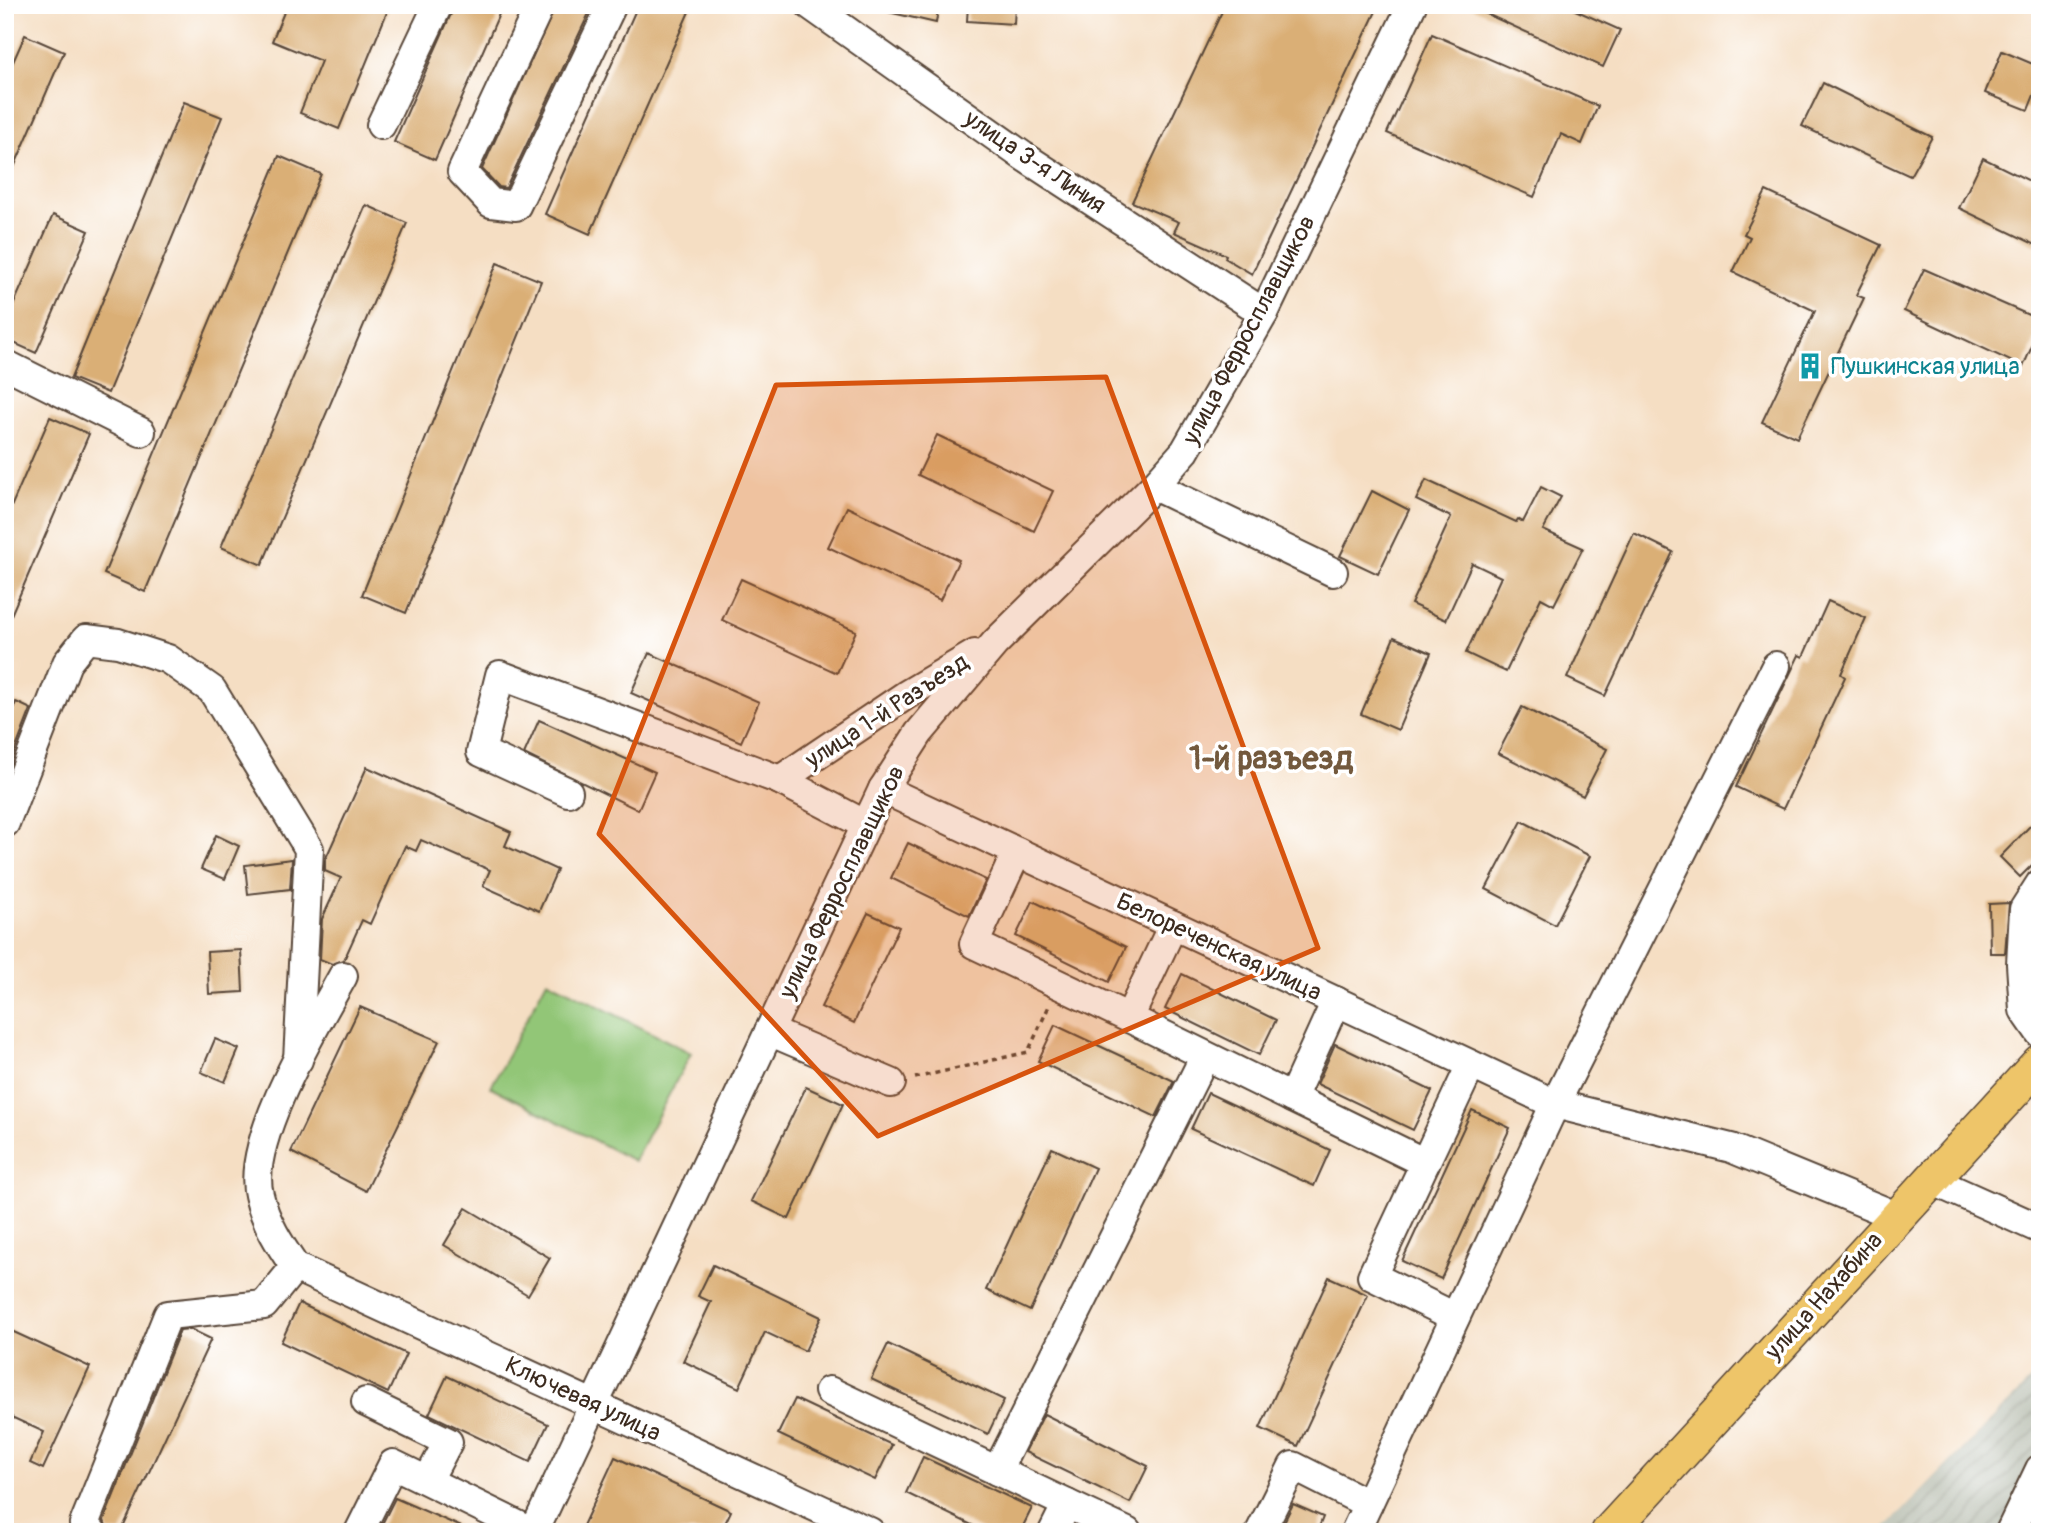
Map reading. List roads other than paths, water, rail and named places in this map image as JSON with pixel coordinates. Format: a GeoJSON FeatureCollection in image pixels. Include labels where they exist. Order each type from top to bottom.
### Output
{"type":"FeatureCollection","features":[{"type":"Feature","properties":{"kind":"main road","name":"улица Нахабина"},"geometry":{"type":"LineString","coordinates":[[1609,1532],[1929,1179],[2040,1062]]}},
{"type":"Feature","properties":{"kind":"street"},"geometry":{"type":"LineString","coordinates":[[380,125],[438,5]]}},
{"type":"Feature","properties":{"kind":"street"},"geometry":{"type":"LineString","coordinates":[[540,5],[462,172],[491,203],[516,206],[612,5]]}},
{"type":"Feature","properties":{"kind":"street","name":"улица 3-я Линия"},"geometry":{"type":"LineString","coordinates":[[810,5],[1023,156],[1264,313]]}},
{"type":"Feature","properties":{"kind":"street","name":"улица Ферросплавщиков"},"geometry":{"type":"LineString","coordinates":[[533,1532],[883,789],[919,733],[995,643],[1154,486],[1185,451],[1264,313],[1412,5]]}},
{"type":"Feature","properties":{"kind":"street"},"geometry":{"type":"LineString","coordinates":[[5,364],[141,432]]}},
{"type":"Feature","properties":{"kind":"street"},"geometry":{"type":"LineString","coordinates":[[1154,486],[1333,572]]}},
{"type":"Feature","properties":{"kind":"street"},"geometry":{"type":"LineString","coordinates":[[5,823],[67,663],[86,639],[118,643],[168,659],[212,690],[309,849],[298,1060]]}},
{"type":"Feature","properties":{"kind":"street","name":"улица 1-й Разъезд"},"geometry":{"type":"LineString","coordinates":[[780,780],[906,695],[995,643]]}},
{"type":"Feature","properties":{"kind":"street"},"geometry":{"type":"LineString","coordinates":[[1355,1532],[1555,1104],[1776,666]]}},
{"type":"Feature","properties":{"kind":"street"},"geometry":{"type":"LineString","coordinates":[[568,792],[481,752],[500,676],[780,780],[866,825]]}},
{"type":"Feature","properties":{"kind":"street","name":"Белореченская улица"},"geometry":{"type":"LineString","coordinates":[[883,789],[1555,1104],[1731,1148],[1896,1216]]}},
{"type":"Feature","properties":{"kind":"street"},"geometry":{"type":"LineString","coordinates":[[1017,852],[974,944],[1425,1163]]}},
{"type":"Feature","properties":{"kind":"street"},"geometry":{"type":"LineString","coordinates":[[2040,884],[2024,909],[2021,964],[2024,1010],[2040,1033]]}},
{"type":"Feature","properties":{"kind":"street"},"geometry":{"type":"LineString","coordinates":[[1129,1018],[1173,925]]}},
{"type":"Feature","properties":{"kind":"street"},"geometry":{"type":"LineString","coordinates":[[92,1532],[84,1524],[168,1315],[264,1305],[295,1267],[275,1237],[258,1193],[261,1149],[298,1060],[343,976]]}},
{"type":"Feature","properties":{"kind":"street"},"geometry":{"type":"LineString","coordinates":[[1292,1098],[1336,1002]]}},
{"type":"Feature","properties":{"kind":"street"},"geometry":{"type":"LineString","coordinates":[[769,1031],[891,1083]]}},
{"type":"Feature","properties":{"kind":"street"},"geometry":{"type":"LineString","coordinates":[[996,1471],[1205,1056]]}},
{"type":"Feature","properties":{"kind":"street"},"geometry":{"type":"LineString","coordinates":[[1455,1317],[1372,1276],[1471,1065]]}},
{"type":"Feature","properties":{"kind":"street"},"geometry":{"type":"LineString","coordinates":[[1929,1179],[2040,1229]]}},
{"type":"Feature","properties":{"kind":"street","name":"Ключевая улица"},"geometry":{"type":"LineString","coordinates":[[295,1267],[870,1532]]}},
{"type":"Feature","properties":{"kind":"street"},"geometry":{"type":"LineString","coordinates":[[829,1391],[1127,1532]]}},
{"type":"Feature","properties":{"kind":"street"},"geometry":{"type":"LineString","coordinates":[[366,1402],[449,1442],[428,1480]]}},
{"type":"Feature","properties":{"kind":"street"},"geometry":{"type":"LineString","coordinates":[[359,1532],[393,1464],[533,1532]]}},
{"type":"Feature","properties":{"kind":"street"},"geometry":{"type":"LineString","coordinates":[[1259,1532],[1293,1466],[1368,1504]]}},
{"type":"Feature","properties":{"kind":"street"},"geometry":{"type":"LineString","coordinates":[[2010,1532],[2040,1469]]}},
{"type":"Feature","properties":{"kind":"street"},"geometry":{"type":"LineString","coordinates":[[1053,1532],[1067,1504]]}},
{"type":"Feature","properties":{"kind":"place","name":"Пушкинская улица"},"geometry":{"type":"Point","coordinates":[1810,366]}},
{"type":"Feature","properties":{"kind":"district","name":"1-й разъезд"},"geometry":{"type":"Point","coordinates":[1271,759]}}]}
